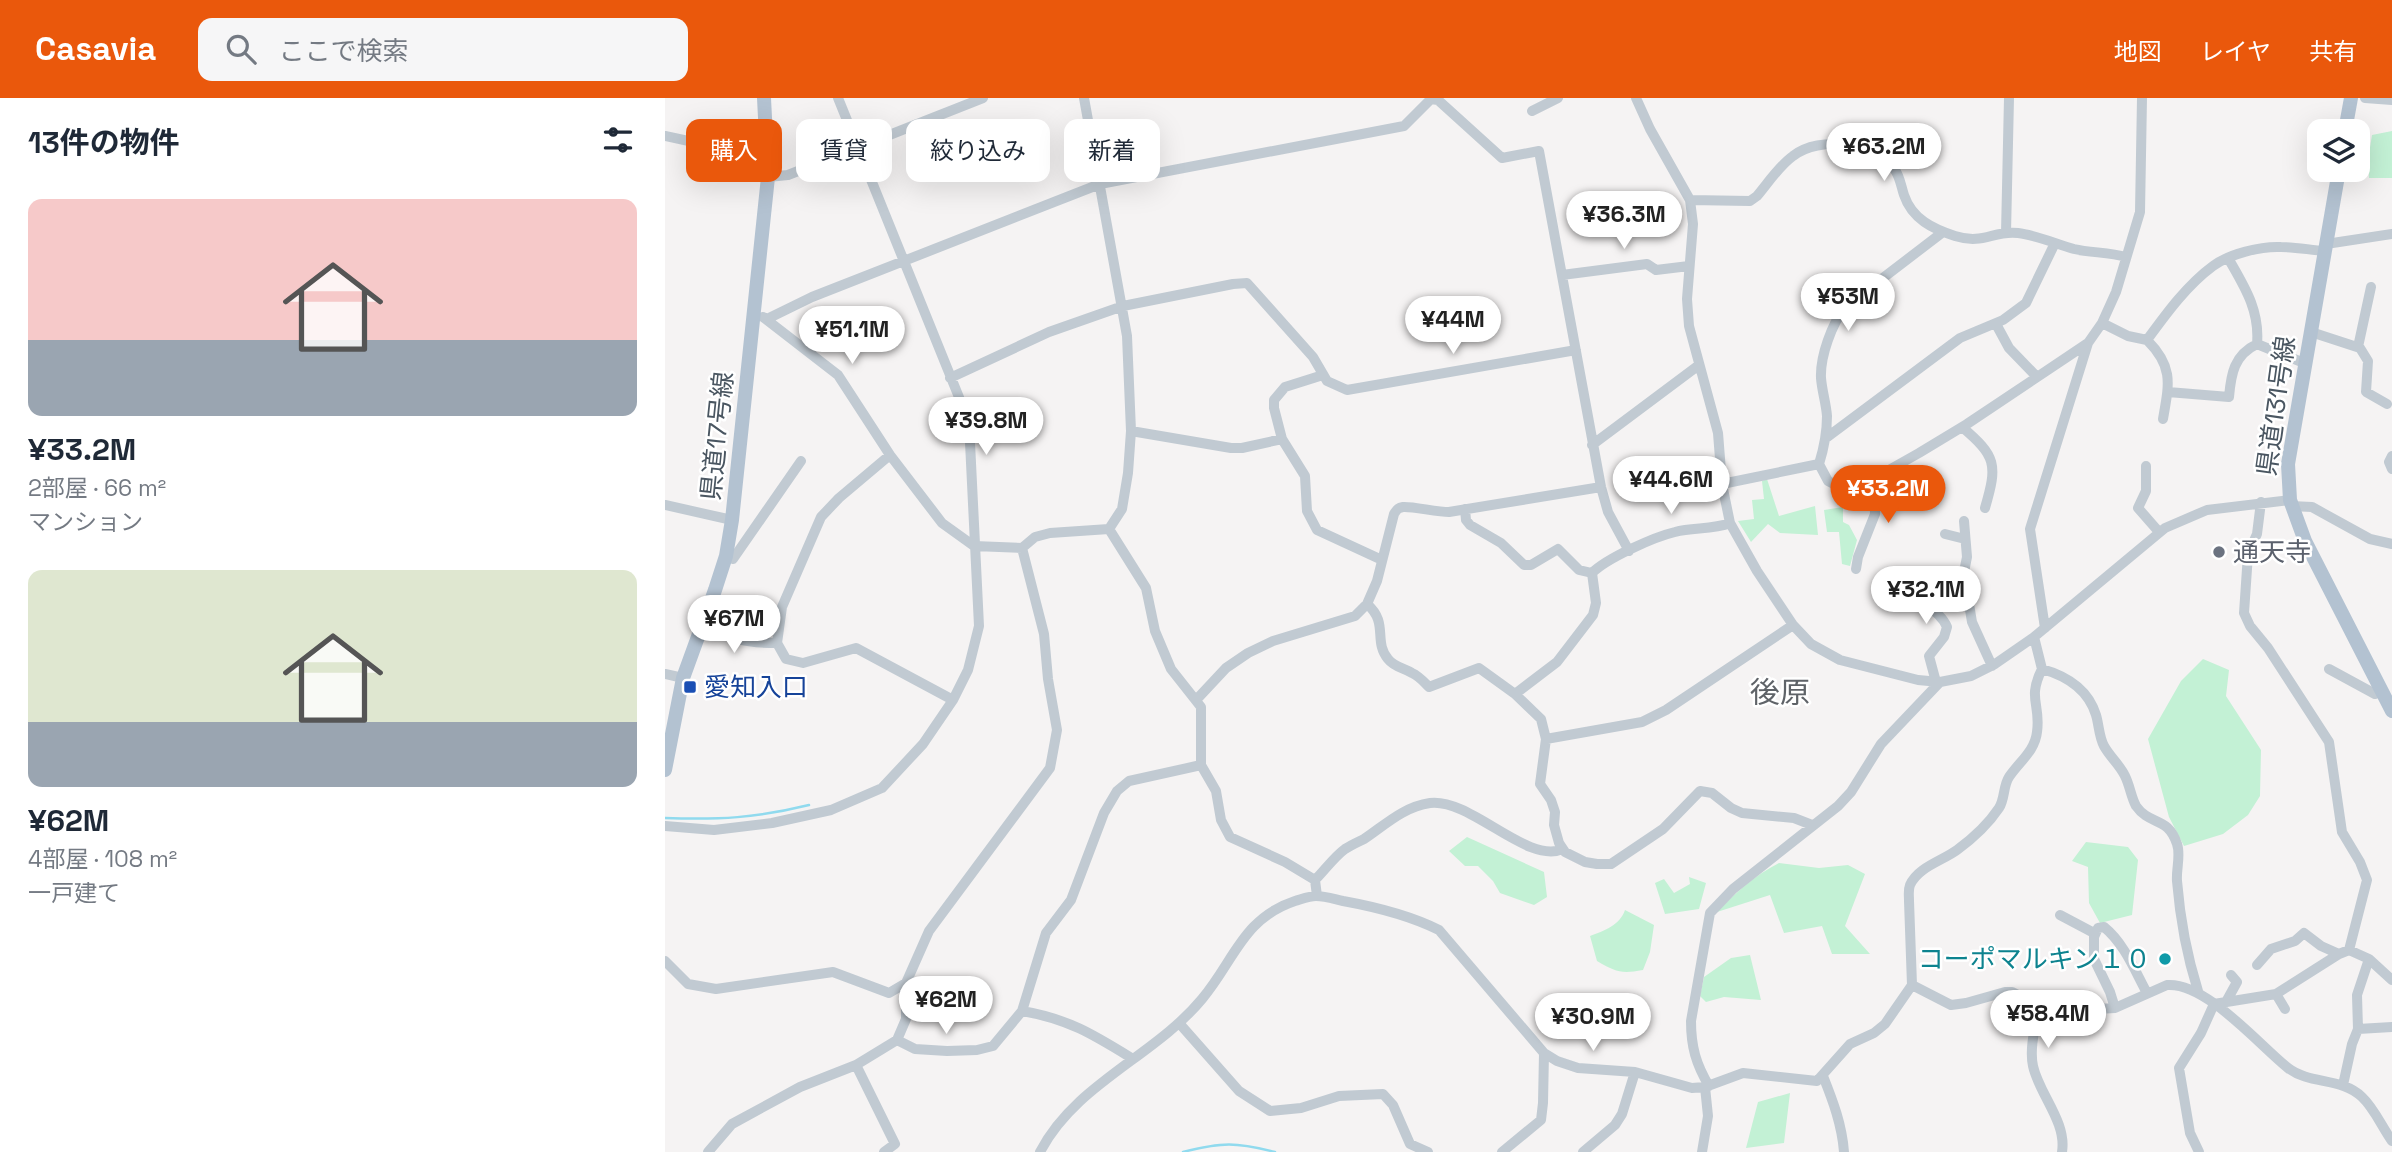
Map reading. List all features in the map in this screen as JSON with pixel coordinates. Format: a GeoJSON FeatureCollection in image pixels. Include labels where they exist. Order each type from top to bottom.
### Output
{"type":"FeatureCollection","features":[{"type":"Feature","properties":{"kind":"main road","name":"県道17号線"},"geometry":{"type":"LineString","coordinates":[[764,98],[766,119]]}},
{"type":"Feature","properties":{"kind":"main road"},"geometry":{"type":"LineString","coordinates":[[2348,119],[2351,98]]}},
{"type":"Feature","properties":{"kind":"main road","name":"県道17号線"},"geometry":{"type":"LineString","coordinates":[[665,770],[683,678],[726,556],[760,316],[768,182]]}},
{"type":"Feature","properties":{"kind":"main road","name":"県道131号線"},"geometry":{"type":"LineString","coordinates":[[2337,182],[2288,464],[2291,503],[2305,541],[2392,711]]}},
{"type":"Feature","properties":{"kind":"street"},"geometry":{"type":"LineString","coordinates":[[838,98],[846,119]]}},
{"type":"Feature","properties":{"kind":"street"},"geometry":{"type":"LineString","coordinates":[[892,133],[983,98]]}},
{"type":"Feature","properties":{"kind":"street"},"geometry":{"type":"LineString","coordinates":[[1084,98],[1127,336],[1131,431],[1125,497],[1122,509],[1109,529]]}},
{"type":"Feature","properties":{"kind":"street"},"geometry":{"type":"LineString","coordinates":[[1532,111],[1558,98]]}},
{"type":"Feature","properties":{"kind":"street"},"geometry":{"type":"LineString","coordinates":[[1636,98],[1650,129],[1690,200],[1693,224],[1689,266],[1689,326],[1718,433],[1721,484],[1730,523],[1757,571],[1793,625],[1811,644],[1840,660],[1878,671],[1938,682],[1971,676],[1992,666],[2034,637],[2159,532],[2181,519],[2207,510],[2261,502],[2291,503],[2312,507],[2370,539],[2392,544]]}},
{"type":"Feature","properties":{"kind":"street"},"geometry":{"type":"LineString","coordinates":[[2006,233],[2008,98]]}},
{"type":"Feature","properties":{"kind":"street"},"geometry":{"type":"LineString","coordinates":[[2045,628],[2030,529],[2088,343],[2102,323],[2116,292],[2140,212],[2142,98]]}},
{"type":"Feature","properties":{"kind":"street"},"geometry":{"type":"LineString","coordinates":[[2365,98],[2392,100]]}},
{"type":"Feature","properties":{"kind":"street"},"geometry":{"type":"LineString","coordinates":[[760,316],[1100,184],[1404,126],[1431,99],[1438,100],[1502,158],[1539,151],[1601,487],[1608,512],[1629,551]]}},
{"type":"Feature","properties":{"kind":"street"},"geometry":{"type":"LineString","coordinates":[[665,136],[686,141]]}},
{"type":"Feature","properties":{"kind":"street"},"geometry":{"type":"LineString","coordinates":[[1690,200],[1750,201],[1792,156],[1812,147],[1842,144],[1881,157],[1896,171],[1905,197],[1913,210],[1931,228],[1976,240],[2006,233],[2020,233],[2077,250],[2108,252],[2126,257]]}},
{"type":"Feature","properties":{"kind":"street"},"geometry":{"type":"LineString","coordinates":[[665,826],[714,830],[772,823],[831,810],[882,788],[923,744],[953,700],[968,670],[979,626],[969,422],[871,182]]}},
{"type":"Feature","properties":{"kind":"street"},"geometry":{"type":"LineString","coordinates":[[1943,232],[1845,307],[1837,318],[1822,364],[1827,415],[1826,438],[1819,464],[1828,481],[1837,486],[1874,477],[1962,427],[2088,343]]}},
{"type":"Feature","properties":{"kind":"street"},"geometry":{"type":"LineString","coordinates":[[2147,340],[2168,312],[2206,272],[2214,264],[2228,257],[2280,246],[2326,248],[2392,234]]}},
{"type":"Feature","properties":{"kind":"street"},"geometry":{"type":"LineString","coordinates":[[1826,438],[1960,338],[1996,324],[2026,303],[2055,243]]}},
{"type":"Feature","properties":{"kind":"street"},"geometry":{"type":"LineString","coordinates":[[2228,257],[2252,302],[2259,328],[2257,344]]}},
{"type":"Feature","properties":{"kind":"street"},"geometry":{"type":"LineString","coordinates":[[1562,275],[1647,264],[1657,270],[1689,266]]}},
{"type":"Feature","properties":{"kind":"street"},"geometry":{"type":"LineString","coordinates":[[950,379],[1049,332],[1122,306],[1247,283],[1313,358],[1323,375],[1334,386],[1346,390],[1576,350]]}},
{"type":"Feature","properties":{"kind":"street"},"geometry":{"type":"LineString","coordinates":[[2358,347],[2371,287]]}},
{"type":"Feature","properties":{"kind":"street"},"geometry":{"type":"LineString","coordinates":[[760,316],[838,375],[890,455],[942,523],[974,546],[1022,548],[1035,537],[1050,533],[1109,529]]}},
{"type":"Feature","properties":{"kind":"street"},"geometry":{"type":"LineString","coordinates":[[2102,323],[2128,336],[2147,340],[2161,354],[2166,363],[2168,392],[2163,419]]}},
{"type":"Feature","properties":{"kind":"street"},"geometry":{"type":"LineString","coordinates":[[1996,324],[2009,348],[2037,377]]}},
{"type":"Feature","properties":{"kind":"street"},"geometry":{"type":"LineString","coordinates":[[2311,332],[2358,347],[2364,352],[2368,361],[2366,392],[2388,404]]}},
{"type":"Feature","properties":{"kind":"street"},"geometry":{"type":"LineString","coordinates":[[2257,344],[2304,363]]}},
{"type":"Feature","properties":{"kind":"street"},"geometry":{"type":"LineString","coordinates":[[2168,392],[2229,397],[2235,364],[2245,351],[2257,344]]}},
{"type":"Feature","properties":{"kind":"street"},"geometry":{"type":"LineString","coordinates":[[1592,445],[1699,365]]}},
{"type":"Feature","properties":{"kind":"street"},"geometry":{"type":"LineString","coordinates":[[1323,375],[1285,387],[1277,395],[1274,408],[1282,439],[1305,476],[1307,511],[1317,530],[1383,560]]}},
{"type":"Feature","properties":{"kind":"street"},"geometry":{"type":"LineString","coordinates":[[1962,427],[1984,446],[1991,463],[1993,482],[1985,508]]}},
{"type":"Feature","properties":{"kind":"street"},"geometry":{"type":"LineString","coordinates":[[1131,431],[1231,448],[1282,439]]}},
{"type":"Feature","properties":{"kind":"street"},"geometry":{"type":"LineString","coordinates":[[890,455],[839,498],[821,517],[782,607],[777,643],[786,659],[803,663],[856,648],[953,700]]}},
{"type":"Feature","properties":{"kind":"street"},"geometry":{"type":"LineString","coordinates":[[2392,456],[2389,462],[2392,469]]}},
{"type":"Feature","properties":{"kind":"street"},"geometry":{"type":"LineString","coordinates":[[726,556],[733,559],[801,461]]}},
{"type":"Feature","properties":{"kind":"street"},"geometry":{"type":"LineString","coordinates":[[1721,484],[1819,464]]}},
{"type":"Feature","properties":{"kind":"street"},"geometry":{"type":"LineString","coordinates":[[2146,466],[2147,491],[2138,508],[2159,532]]}},
{"type":"Feature","properties":{"kind":"street"},"geometry":{"type":"LineString","coordinates":[[1856,569],[1875,514],[1874,477]]}},
{"type":"Feature","properties":{"kind":"street"},"geometry":{"type":"LineString","coordinates":[[1197,699],[1226,668],[1248,653],[1273,641],[1355,616],[1367,604],[1397,509],[1404,507],[1440,512],[1601,487]]}},
{"type":"Feature","properties":{"kind":"street"},"geometry":{"type":"LineString","coordinates":[[2220,1003],[2276,995],[2344,952],[2367,880],[2360,862],[2342,832],[2329,742],[2244,613],[2248,554],[2257,534],[2261,502]]}},
{"type":"Feature","properties":{"kind":"street"},"geometry":{"type":"LineString","coordinates":[[665,505],[732,520]]}},
{"type":"Feature","properties":{"kind":"street"},"geometry":{"type":"LineString","coordinates":[[1465,509],[1466,520],[1470,525],[1501,543],[1524,565],[1531,565],[1557,549],[1579,570],[1592,573]]}},
{"type":"Feature","properties":{"kind":"street"},"geometry":{"type":"LineString","coordinates":[[1964,521],[1966,564],[1957,585],[1969,604],[1972,622],[1992,666]]}},
{"type":"Feature","properties":{"kind":"street"},"geometry":{"type":"LineString","coordinates":[[1592,573],[1602,564],[1658,537],[1677,531],[1730,523]]}},
{"type":"Feature","properties":{"kind":"street"},"geometry":{"type":"LineString","coordinates":[[1109,529],[1146,589],[1154,631],[1171,669],[1201,707],[1201,765],[1216,792],[1221,820],[1230,836],[1285,862],[1315,880]]}},
{"type":"Feature","properties":{"kind":"street"},"geometry":{"type":"LineString","coordinates":[[1945,534],[1965,539]]}},
{"type":"Feature","properties":{"kind":"street"},"geometry":{"type":"LineString","coordinates":[[708,1152],[732,1124],[800,1087],[856,1065],[897,1040],[906,1019],[906,983],[929,931],[1050,768],[1057,730],[1044,634],[1022,548]]}},
{"type":"Feature","properties":{"kind":"street"},"geometry":{"type":"LineString","coordinates":[[1515,694],[1557,662],[1593,615],[1596,603],[1592,573]]}},
{"type":"Feature","properties":{"kind":"street"},"geometry":{"type":"LineString","coordinates":[[1906,577],[1905,581],[1911,592],[1940,617],[1947,627],[1944,637],[1929,656],[1938,682]]}},
{"type":"Feature","properties":{"kind":"street"},"geometry":{"type":"LineString","coordinates":[[1367,604],[1376,612],[1380,621],[1382,642],[1389,661],[1416,675],[1429,687],[1479,668],[1515,694],[1541,719],[1546,739],[1539,784],[1551,800],[1559,843],[1563,849],[1585,862],[1611,864],[1670,824],[1700,791],[1709,792],[1742,813],[1794,818],[1812,825]]}},
{"type":"Feature","properties":{"kind":"street"},"geometry":{"type":"LineString","coordinates":[[703,622],[725,636],[748,643],[777,643]]}},
{"type":"Feature","properties":{"kind":"street"},"geometry":{"type":"LineString","coordinates":[[1546,739],[1642,722],[1666,710],[1793,625]]}},
{"type":"Feature","properties":{"kind":"street"},"geometry":{"type":"LineString","coordinates":[[1040,1152],[1052,1131],[1068,1113],[1179,1023],[1206,995],[1234,950],[1266,914],[1290,903],[1317,896],[1416,918],[1439,930],[1544,1053],[1557,1061],[1578,1068],[1635,1072],[1678,1086],[1707,1087],[1743,1073],[1817,1080],[1850,1044],[1874,1033],[1885,1024],[1912,985],[1909,888],[1922,870],[1959,849],[1999,809],[2009,778],[2023,762],[2037,736],[2035,684],[2042,669],[2034,637]]}},
{"type":"Feature","properties":{"kind":"street"},"geometry":{"type":"LineString","coordinates":[[2042,669],[2059,674],[2086,694],[2096,714],[2103,745],[2127,779],[2134,803],[2143,816],[2166,825],[2171,831],[2178,846],[2178,890],[2188,958],[2198,991]]}},
{"type":"Feature","properties":{"kind":"street"},"geometry":{"type":"LineString","coordinates":[[2329,669],[2375,694],[2381,691]]}},
{"type":"Feature","properties":{"kind":"street"},"geometry":{"type":"LineString","coordinates":[[665,674],[683,678]]}},
{"type":"Feature","properties":{"kind":"street"},"geometry":{"type":"LineString","coordinates":[[1702,1152],[1708,1116],[1707,1087],[1694,1056],[1691,1030],[1710,913],[1733,889],[1838,806],[1851,792],[1881,744],[1938,682]]}},
{"type":"Feature","properties":{"kind":"street"},"geometry":{"type":"LineString","coordinates":[[897,1040],[915,1049],[947,1051],[977,1050],[993,1046],[1022,1012],[1045,933],[1071,900],[1104,813],[1117,791],[1129,781],[1201,765]]}},
{"type":"Feature","properties":{"kind":"street"},"geometry":{"type":"LineString","coordinates":[[1315,880],[1346,848],[1367,837],[1391,818],[1430,803],[1456,807],[1511,838],[1542,850],[1551,852],[1563,849]]}},
{"type":"Feature","properties":{"kind":"street"},"geometry":{"type":"LineString","coordinates":[[1315,880],[1317,896]]}},
{"type":"Feature","properties":{"kind":"street"},"geometry":{"type":"LineString","coordinates":[[2060,915],[2090,929],[2094,937]]}},
{"type":"Feature","properties":{"kind":"street"},"geometry":{"type":"LineString","coordinates":[[2115,1008],[2094,959],[2094,937],[2098,928],[2104,927],[2113,934],[2147,993]]}},
{"type":"Feature","properties":{"kind":"street"},"geometry":{"type":"LineString","coordinates":[[2257,965],[2271,949],[2295,941],[2298,930],[2309,935],[2321,946],[2369,959],[2392,980]]}},
{"type":"Feature","properties":{"kind":"street"},"geometry":{"type":"LineString","coordinates":[[2343,1085],[2358,1029],[2357,995],[2369,959]]}},
{"type":"Feature","properties":{"kind":"street"},"geometry":{"type":"LineString","coordinates":[[665,961],[688,984],[716,989],[833,972],[889,993],[906,983]]}},
{"type":"Feature","properties":{"kind":"street"},"geometry":{"type":"LineString","coordinates":[[2327,962],[2335,973]]}},
{"type":"Feature","properties":{"kind":"street"},"geometry":{"type":"LineString","coordinates":[[2199,1152],[2190,1133],[2179,1068],[2220,1003],[2237,982],[2231,975]]}},
{"type":"Feature","properties":{"kind":"street"},"geometry":{"type":"LineString","coordinates":[[1912,985],[1951,1004],[2012,992],[2039,1006],[2115,1008],[2167,985],[2175,984],[2198,991],[2220,1003],[2290,1069],[2305,1078],[2343,1085],[2361,1096],[2392,1141]]}},
{"type":"Feature","properties":{"kind":"street"},"geometry":{"type":"LineString","coordinates":[[2276,995],[2285,1009]]}},
{"type":"Feature","properties":{"kind":"street"},"geometry":{"type":"LineString","coordinates":[[2039,1006],[2032,1062],[2063,1139],[2061,1152]]}},
{"type":"Feature","properties":{"kind":"street"},"geometry":{"type":"LineString","coordinates":[[1022,1012],[1041,1014],[1084,1028],[1133,1059]]}},
{"type":"Feature","properties":{"kind":"street"},"geometry":{"type":"LineString","coordinates":[[1179,1023],[1239,1091],[1270,1111],[1301,1108],[1339,1096],[1383,1094],[1393,1105],[1410,1144],[1428,1152]]}},
{"type":"Feature","properties":{"kind":"street"},"geometry":{"type":"LineString","coordinates":[[2358,1029],[2392,1027]]}},
{"type":"Feature","properties":{"kind":"street"},"geometry":{"type":"LineString","coordinates":[[1501,1152],[1541,1120],[1544,1053]]}},
{"type":"Feature","properties":{"kind":"street"},"geometry":{"type":"LineString","coordinates":[[856,1065],[895,1144],[884,1152]]}},
{"type":"Feature","properties":{"kind":"street"},"geometry":{"type":"LineString","coordinates":[[1583,1152],[1615,1125],[1622,1114],[1635,1072]]}},
{"type":"Feature","properties":{"kind":"street"},"geometry":{"type":"LineString","coordinates":[[1823,1076],[1836,1108],[1844,1152]]}},
{"type":"Feature","properties":{"kind":"green space"},"geometry":{"type":"Polygon","coordinates":[[[2392,131],[2392,178],[2370,178],[2372,135],[2392,131]]]}},
{"type":"Feature","properties":{"kind":"green space"},"geometry":{"type":"Polygon","coordinates":[[[1767,479],[1779,516],[1815,506],[1818,535],[1780,533],[1768,524],[1751,542],[1738,521],[1754,519],[1752,500],[1764,499],[1762,481],[1767,479]]]}},
{"type":"Feature","properties":{"kind":"green space"},"geometry":{"type":"Polygon","coordinates":[[[1843,507],[1843,522],[1849,525],[1857,540],[1850,566],[1842,564],[1839,532],[1827,532],[1824,510],[1843,507]]]}},
{"type":"Feature","properties":{"kind":"green space"},"geometry":{"type":"Polygon","coordinates":[[[2203,659],[2229,670],[2226,696],[2261,750],[2260,796],[2248,815],[2223,834],[2184,846],[2169,817],[2148,739],[2181,681],[2203,659]]]}},
{"type":"Feature","properties":{"kind":"green space"},"geometry":{"type":"Polygon","coordinates":[[[1467,837],[1544,872],[1547,897],[1534,905],[1500,893],[1493,881],[1478,866],[1465,866],[1449,851],[1467,837]]]}},
{"type":"Feature","properties":{"kind":"green space"},"geometry":{"type":"Polygon","coordinates":[[[2086,842],[2128,847],[2138,860],[2132,915],[2100,923],[2089,903],[2088,867],[2072,861],[2086,842]]]}},
{"type":"Feature","properties":{"kind":"green space"},"geometry":{"type":"Polygon","coordinates":[[[1779,863],[1819,868],[1848,865],[1865,874],[1845,926],[1870,954],[1832,954],[1822,926],[1784,933],[1770,895],[1717,912],[1761,873],[1779,863]]]}},
{"type":"Feature","properties":{"kind":"green space"},"geometry":{"type":"Polygon","coordinates":[[[1689,877],[1706,883],[1699,909],[1665,914],[1655,883],[1664,879],[1674,893],[1690,884],[1689,877]]]}},
{"type":"Feature","properties":{"kind":"green space"},"geometry":{"type":"Polygon","coordinates":[[[1625,910],[1654,925],[1650,952],[1643,970],[1619,971],[1597,961],[1590,936],[1606,930],[1625,910]]]}},
{"type":"Feature","properties":{"kind":"green space"},"geometry":{"type":"Polygon","coordinates":[[[1750,955],[1761,1000],[1724,997],[1706,1002],[1700,996],[1704,977],[1731,958],[1750,955]]]}},
{"type":"Feature","properties":{"kind":"green space"},"geometry":{"type":"Polygon","coordinates":[[[1790,1093],[1784,1143],[1746,1148],[1758,1102],[1790,1093]]]}},
{"type":"Feature","properties":{"kind":"waterway"},"geometry":{"type":"LineString","coordinates":[[665,818],[737,817],[809,805]]}},
{"type":"Feature","properties":{"kind":"waterway"},"geometry":{"type":"LineString","coordinates":[[1183,1152],[1208,1146],[1229,1145],[1250,1146],[1275,1152]]}},
{"type":"Feature","properties":{"kind":"place","name":"通天寺"},"geometry":{"type":"Point","coordinates":[2219,552]}},
{"type":"Feature","properties":{"kind":"place","name":"愛知入口"},"geometry":{"type":"Point","coordinates":[690,687]}},
{"type":"Feature","properties":{"kind":"place","name":"コーポマルキン１０"},"geometry":{"type":"Point","coordinates":[2165,959]}},
{"type":"Feature","properties":{"kind":"district","name":"後原"},"geometry":{"type":"Point","coordinates":[1780,693]}}]}
